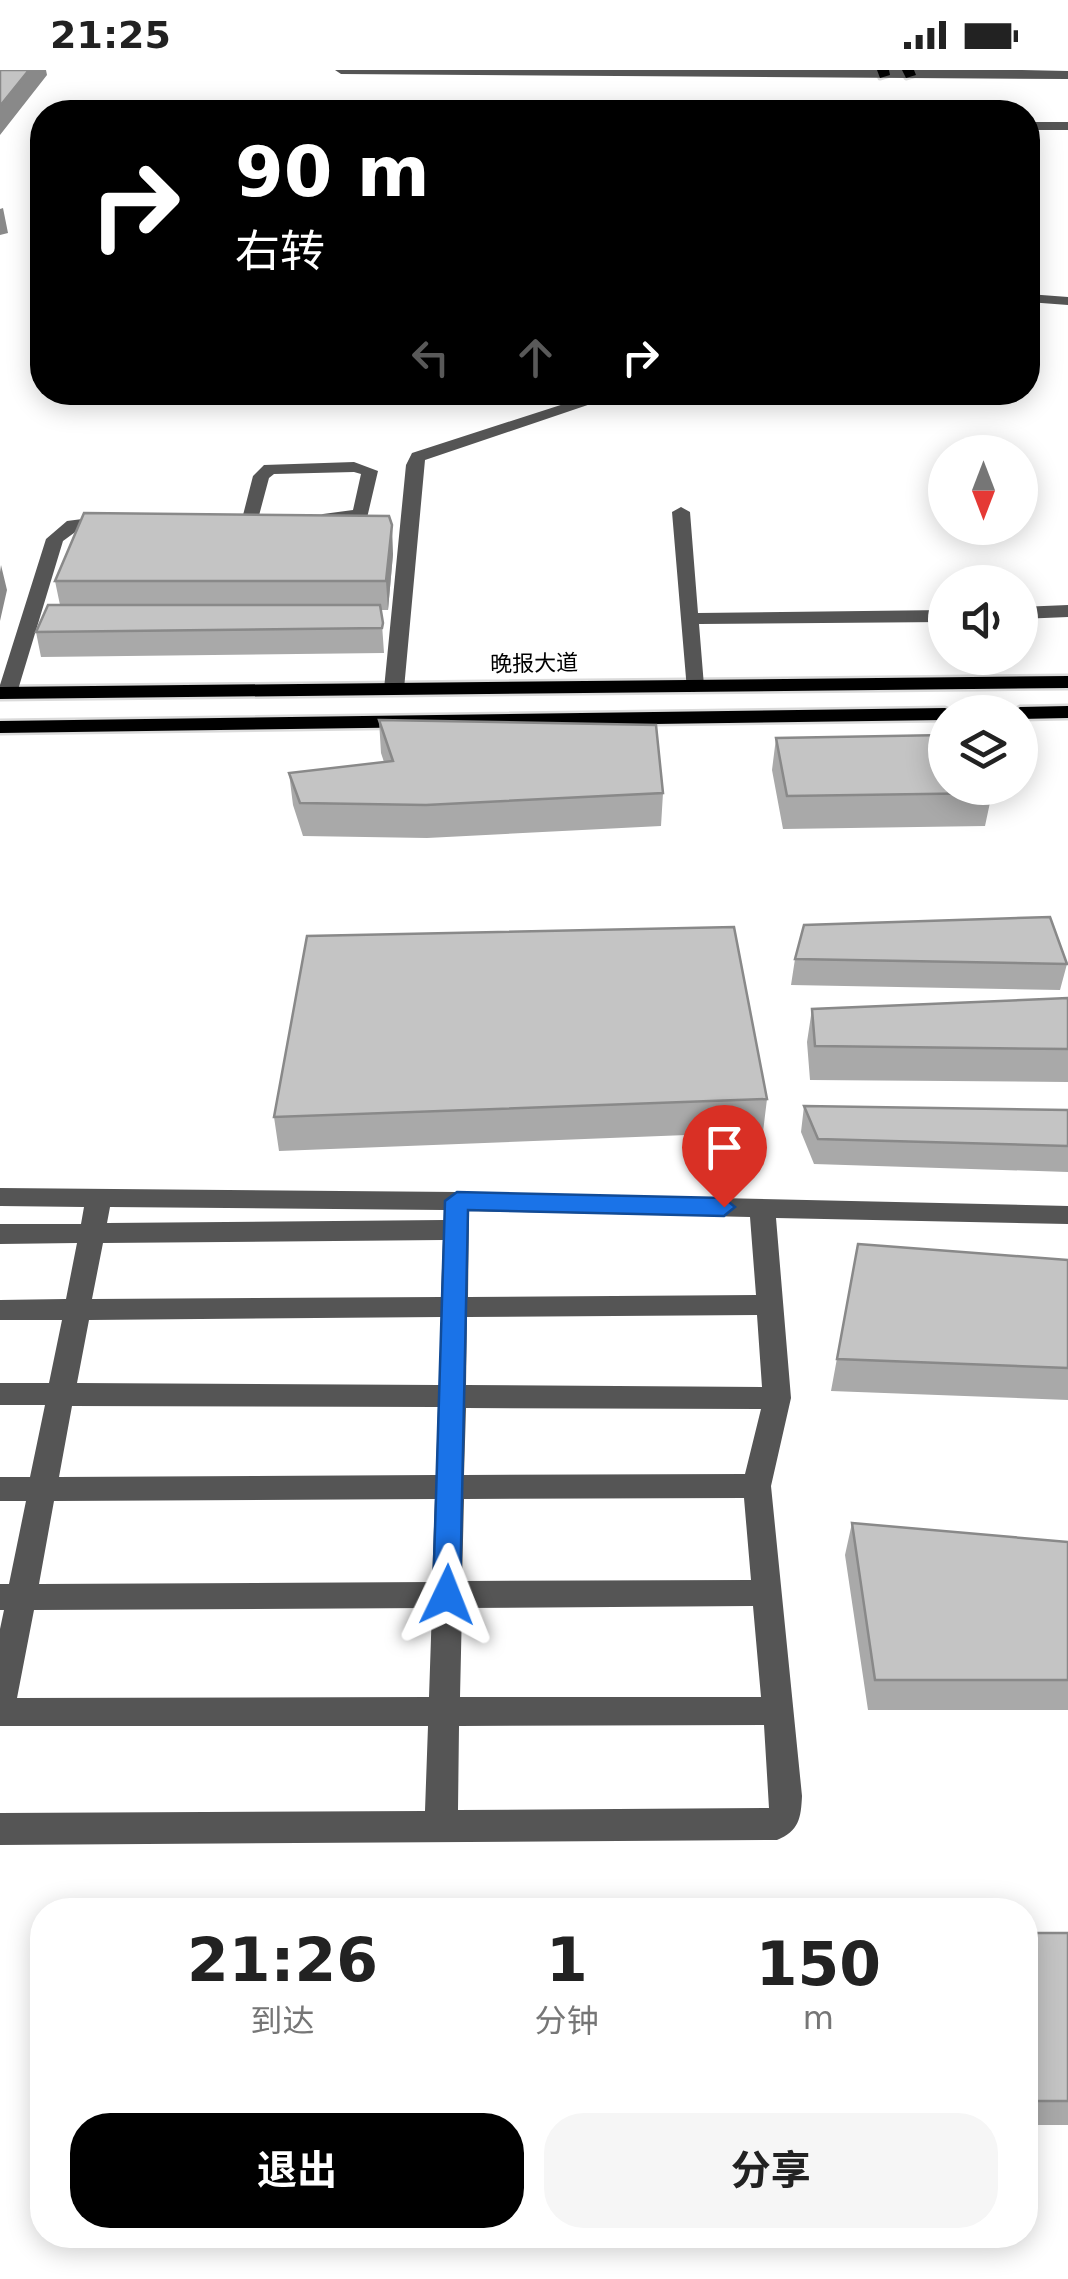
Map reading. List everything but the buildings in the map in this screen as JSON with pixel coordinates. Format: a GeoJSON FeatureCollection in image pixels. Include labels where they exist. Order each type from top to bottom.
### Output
{"type":"FeatureCollection","features":[{"type":"Feature","properties":{"kind":"main road","name":"晚报大道"},"geometry":{"type":"LineString","coordinates":[[3,693],[1068,682]]}},
{"type":"Feature","properties":{"kind":"main road"},"geometry":{"type":"LineString","coordinates":[[1038,713],[1068,712]]}},
{"type":"Feature","properties":{"kind":"main road"},"geometry":{"type":"LineString","coordinates":[[0,727],[928,714]]}},
{"type":"Feature","properties":{"kind":"street"},"geometry":{"type":"LineString","coordinates":[[342,70],[1068,74]]}},
{"type":"Feature","properties":{"kind":"street"},"geometry":{"type":"LineString","coordinates":[[1040,126],[1068,126]]}},
{"type":"Feature","properties":{"kind":"street"},"geometry":{"type":"LineString","coordinates":[[1040,299],[1068,301]]}},
{"type":"Feature","properties":{"kind":"street"},"geometry":{"type":"LineString","coordinates":[[394,689],[390,620],[418,457],[578,405]]}},
{"type":"Feature","properties":{"kind":"street"},"geometry":{"type":"LineString","coordinates":[[251,519],[261,476],[270,469],[354,467],[370,471],[361,514],[347,519],[308,519]]}},
{"type":"Feature","properties":{"kind":"street"},"geometry":{"type":"LineString","coordinates":[[681,512],[694,686]]}},
{"type":"Feature","properties":{"kind":"street"},"geometry":{"type":"LineString","coordinates":[[3,693],[40,620],[55,539],[85,521],[136,520]]}},
{"type":"Feature","properties":{"kind":"street"},"geometry":{"type":"LineString","coordinates":[[1038,612],[1068,611]]}},
{"type":"Feature","properties":{"kind":"street"},"geometry":{"type":"LineString","coordinates":[[689,619],[928,616]]}},
{"type":"Feature","properties":{"kind":"street"},"geometry":{"type":"LineString","coordinates":[[0,1197],[99,1197],[457,1216]]}},
{"type":"Feature","properties":{"kind":"street"},"geometry":{"type":"LineString","coordinates":[[99,1197],[42,1489],[11,1597],[0,1709],[778,1710]]}},
{"type":"Feature","properties":{"kind":"street"},"geometry":{"type":"LineString","coordinates":[[0,1829],[777,1824],[787,1808],[757,1486],[777,1398],[762,1208]]}},
{"type":"Feature","properties":{"kind":"street"},"geometry":{"type":"LineString","coordinates":[[0,1234],[762,1208],[1068,1215]]}},
{"type":"Feature","properties":{"kind":"street"},"geometry":{"type":"LineString","coordinates":[[441,1829],[457,1216]]}},
{"type":"Feature","properties":{"kind":"street"},"geometry":{"type":"LineString","coordinates":[[0,1310],[770,1305]]}},
{"type":"Feature","properties":{"kind":"street"},"geometry":{"type":"LineString","coordinates":[[0,1394],[777,1398]]}},
{"type":"Feature","properties":{"kind":"street"},"geometry":{"type":"LineString","coordinates":[[0,1489],[450,1484],[757,1486]]}},
{"type":"Feature","properties":{"kind":"street"},"geometry":{"type":"LineString","coordinates":[[11,1597],[767,1593]]}},
{"type":"Feature","properties":{"kind":"route"},"geometry":{"type":"LineString","coordinates":[[447,1595],[457,1201],[724,1207]]}}]}
